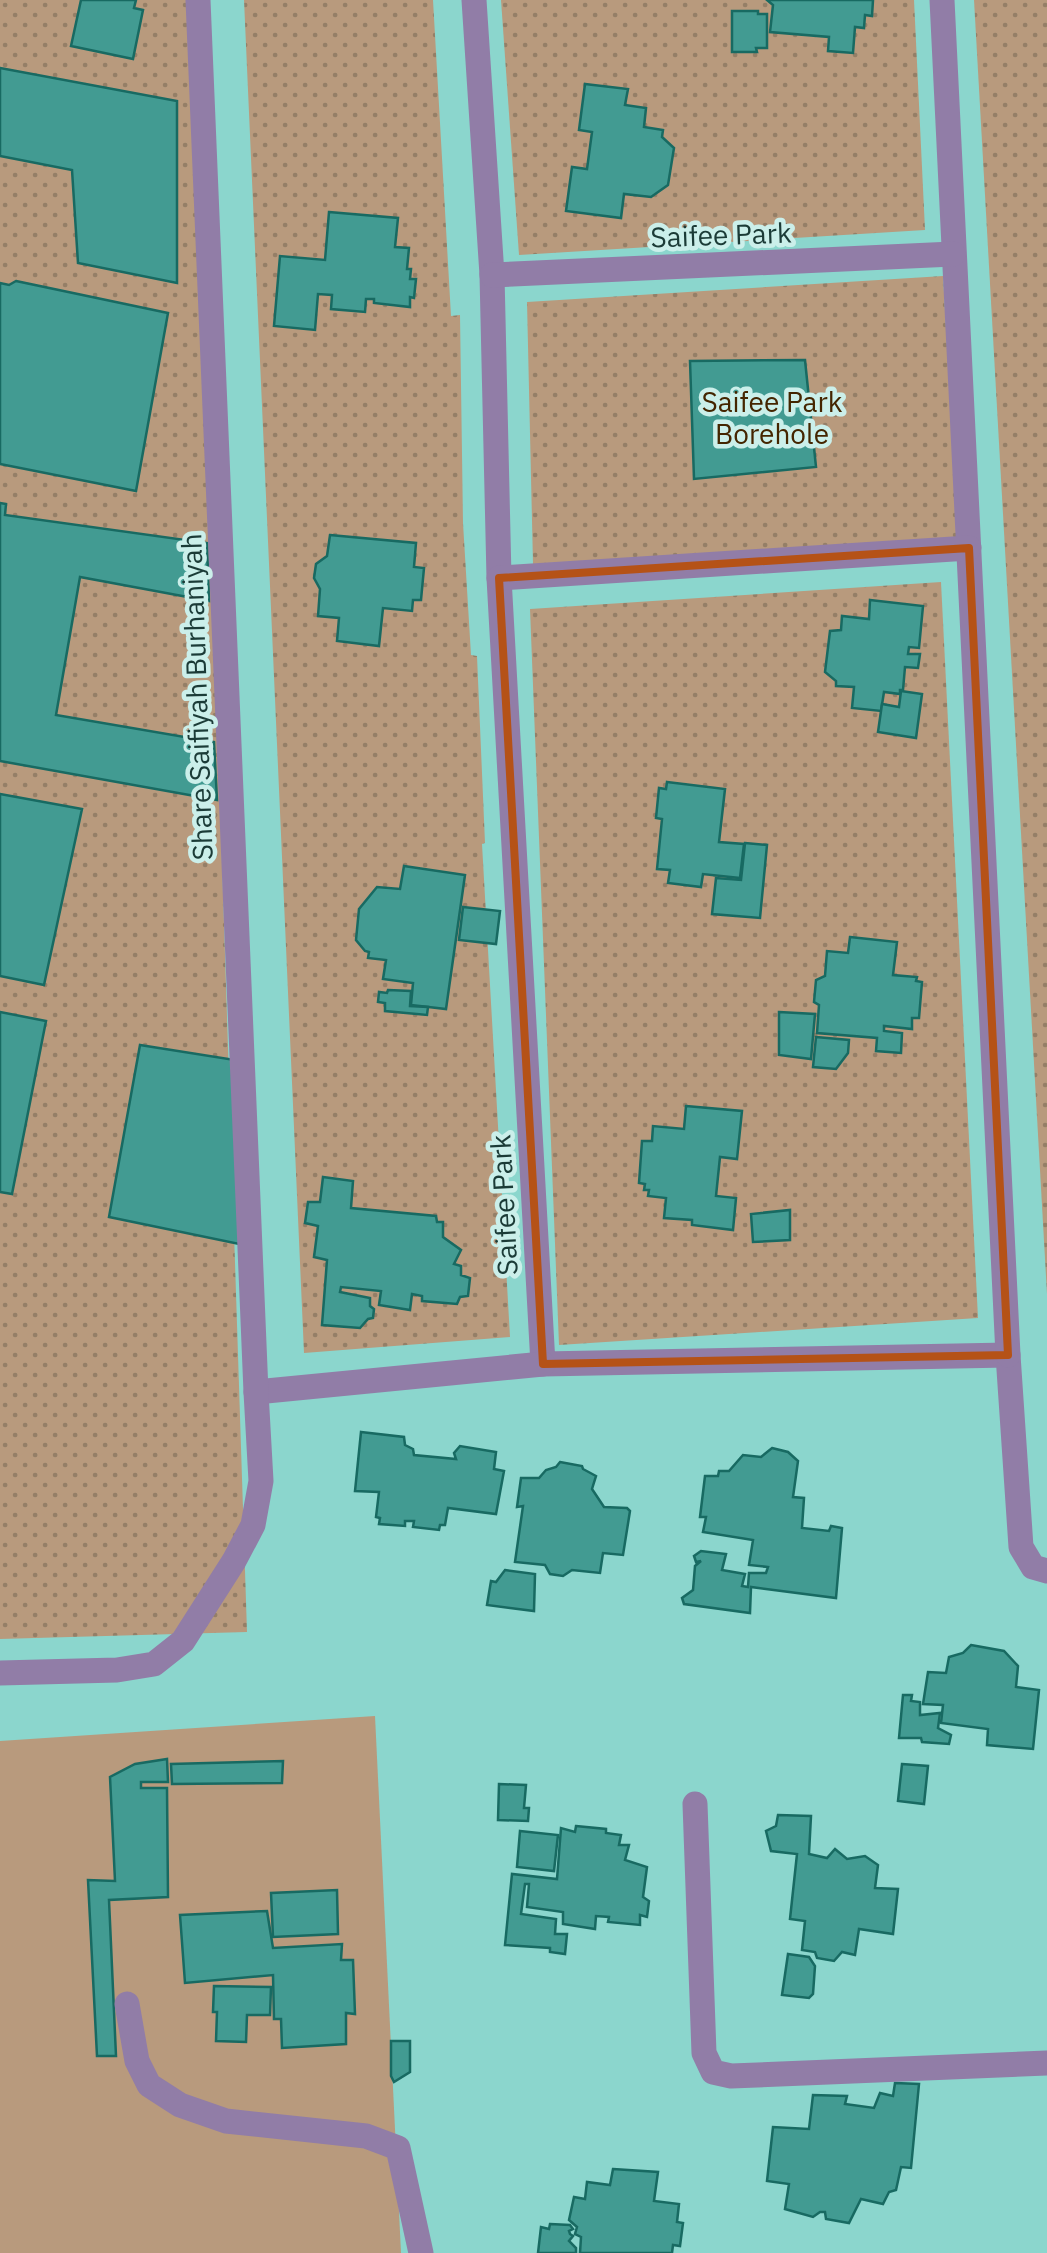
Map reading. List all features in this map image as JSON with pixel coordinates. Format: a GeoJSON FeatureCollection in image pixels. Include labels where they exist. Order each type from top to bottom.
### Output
{"type":"FeatureCollection","features":[{"type":"Feature","properties":{"kind":"street","name":"Share Saifiyah Burhaniyah"},"geometry":{"type":"LineString","coordinates":[[0,1673],[117,1670],[154,1664],[183,1641],[234,1561],[253,1525],[261,1481],[198,0]]}},
{"type":"Feature","properties":{"kind":"street","name":"Saifee Park"},"geometry":{"type":"LineString","coordinates":[[474,0],[492,274],[500,578],[543,1364]]}},
{"type":"Feature","properties":{"kind":"street"},"geometry":{"type":"LineString","coordinates":[[942,0],[1008,1355],[1021,1547],[1033,1567],[1047,1571]]}},
{"type":"Feature","properties":{"kind":"street","name":"Saifee Park"},"geometry":{"type":"LineString","coordinates":[[492,274],[953,254]]}},
{"type":"Feature","properties":{"kind":"street"},"geometry":{"type":"LineString","coordinates":[[500,578],[969,548]]}},
{"type":"Feature","properties":{"kind":"street"},"geometry":{"type":"LineString","coordinates":[[256,1392],[543,1364],[1008,1355]]}},
{"type":"Feature","properties":{"kind":"street"},"geometry":{"type":"LineString","coordinates":[[695,1804],[704,2052],[713,2072],[731,2076],[1047,2062]]}},
{"type":"Feature","properties":{"kind":"street"},"geometry":{"type":"LineString","coordinates":[[126,2004],[137,2061],[149,2085],[180,2105],[226,2120],[366,2136],[398,2148],[421,2253]]}},
{"type":"Feature","properties":{"kind":"highlighted area"},"geometry":{"type":"Polygon","coordinates":[[[969,548],[1008,1355],[543,1364],[499,578],[969,548]]]}},
{"type":"Feature","properties":{"kind":"green space"},"geometry":{"type":"Polygon","coordinates":[[[0,0],[194,0],[247,1632],[0,1639],[0,0]]]}},
{"type":"Feature","properties":{"kind":"green space"},"geometry":{"type":"Polygon","coordinates":[[[244,0],[433,0],[451,316],[460,315],[463,523],[471,655],[477,656],[485,843],[482,844],[510,1337],[304,1353],[244,0]]]}},
{"type":"Feature","properties":{"kind":"green space"},"geometry":{"type":"Polygon","coordinates":[[[501,0],[914,0],[925,230],[519,255],[501,0]]]}},
{"type":"Feature","properties":{"kind":"green space"},"geometry":{"type":"Polygon","coordinates":[[[974,0],[1047,0],[1047,1294],[974,0]]]}},
{"type":"Feature","properties":{"kind":"green space","name":"Saifee Park Borehole"},"geometry":{"type":"Polygon","coordinates":[[[943,276],[958,538],[533,564],[527,302],[943,276]]]}},
{"type":"Feature","properties":{"kind":"green space"},"geometry":{"type":"Polygon","coordinates":[[[941,582],[978,1318],[559,1345],[530,609],[941,582]]]}},
{"type":"Feature","properties":{"kind":"green space"},"geometry":{"type":"Polygon","coordinates":[[[375,1716],[401,2253],[0,2253],[0,1741],[375,1716]]]}},
{"type":"Feature","properties":{"kind":"building"},"geometry":{"type":"Polygon","coordinates":[[[81,0],[136,0],[134,8],[143,10],[133,59],[71,46],[81,0]]]}},
{"type":"Feature","properties":{"kind":"building"},"geometry":{"type":"Polygon","coordinates":[[[767,0],[873,0],[872,16],[865,15],[864,28],[855,27],[853,53],[828,51],[829,37],[770,32],[773,5],[767,0]]]}},
{"type":"Feature","properties":{"kind":"building"},"geometry":{"type":"Polygon","coordinates":[[[732,11],[767,14],[767,48],[732,52],[732,11]]]}},
{"type":"Feature","properties":{"kind":"building"},"geometry":{"type":"Polygon","coordinates":[[[0,68],[177,101],[177,283],[78,263],[72,170],[0,156],[0,68]]]}},
{"type":"Feature","properties":{"kind":"building"},"geometry":{"type":"Polygon","coordinates":[[[585,84],[628,89],[625,105],[646,108],[644,127],[663,130],[662,137],[674,148],[668,185],[651,197],[624,194],[621,218],[566,211],[572,167],[587,169],[592,132],[579,130],[585,84]]]}},
{"type":"Feature","properties":{"kind":"building"},"geometry":{"type":"Polygon","coordinates":[[[329,212],[398,218],[395,247],[409,248],[407,269],[411,269],[410,279],[416,279],[410,307],[366,299],[365,312],[331,309],[332,295],[318,294],[315,330],[274,326],[280,256],[325,260],[329,212]]]}},
{"type":"Feature","properties":{"kind":"building"},"geometry":{"type":"Polygon","coordinates":[[[16,281],[168,313],[136,491],[0,464],[0,283],[9,285],[16,281]]]}},
{"type":"Feature","properties":{"kind":"building"},"geometry":{"type":"Polygon","coordinates":[[[805,360],[816,467],[694,479],[690,361],[805,360]]]}},
{"type":"Feature","properties":{"kind":"building"},"geometry":{"type":"Polygon","coordinates":[[[0,503],[6,504],[5,515],[207,543],[209,601],[80,577],[56,715],[214,742],[217,800],[0,761],[0,503]]]}},
{"type":"Feature","properties":{"kind":"building"},"geometry":{"type":"Polygon","coordinates":[[[330,535],[416,543],[414,567],[424,568],[421,600],[413,600],[412,611],[383,608],[379,646],[337,641],[339,618],[318,616],[320,589],[314,578],[316,564],[327,556],[330,535]]]}},
{"type":"Feature","properties":{"kind":"building"},"geometry":{"type":"Polygon","coordinates":[[[870,600],[923,606],[919,648],[909,647],[908,654],[920,654],[918,668],[905,667],[903,690],[900,694],[884,692],[881,711],[852,708],[854,687],[836,686],[836,681],[825,672],[830,631],[841,630],[842,616],[869,619],[870,600]]]}},
{"type":"Feature","properties":{"kind":"building"},"geometry":{"type":"Polygon","coordinates":[[[901,691],[922,694],[916,738],[878,732],[882,704],[899,707],[901,691]]]}},
{"type":"Feature","properties":{"kind":"building"},"geometry":{"type":"Polygon","coordinates":[[[667,782],[725,789],[719,842],[744,844],[740,878],[703,874],[701,887],[668,883],[670,870],[657,869],[662,819],[656,818],[659,788],[666,789],[667,782]]]}},
{"type":"Feature","properties":{"kind":"building"},"geometry":{"type":"Polygon","coordinates":[[[0,794],[82,809],[44,985],[0,976],[0,794]]]}},
{"type":"Feature","properties":{"kind":"building"},"geometry":{"type":"Polygon","coordinates":[[[745,843],[767,845],[760,918],[712,914],[716,878],[741,880],[745,843]]]}},
{"type":"Feature","properties":{"kind":"building"},"geometry":{"type":"Polygon","coordinates":[[[404,866],[465,875],[446,1009],[411,1005],[413,983],[383,979],[386,960],[368,958],[369,952],[356,940],[359,909],[377,887],[400,889],[404,866]]]}},
{"type":"Feature","properties":{"kind":"building"},"geometry":{"type":"Polygon","coordinates":[[[463,907],[500,911],[496,944],[459,940],[463,907]]]}},
{"type":"Feature","properties":{"kind":"building"},"geometry":{"type":"Polygon","coordinates":[[[850,937],[897,942],[893,975],[917,977],[916,981],[922,982],[919,1018],[912,1018],[912,1029],[884,1026],[884,1031],[902,1033],[901,1053],[876,1051],[877,1038],[817,1033],[816,980],[825,976],[827,951],[848,953],[850,937]]]}},
{"type":"Feature","properties":{"kind":"building"},"geometry":{"type":"Polygon","coordinates":[[[411,991],[410,1006],[428,1007],[427,1015],[385,1011],[385,1003],[378,1002],[379,992],[411,991]]]}},
{"type":"Feature","properties":{"kind":"building"},"geometry":{"type":"Polygon","coordinates":[[[0,1012],[46,1021],[12,1194],[0,1192],[0,1012]]]}},
{"type":"Feature","properties":{"kind":"building"},"geometry":{"type":"Polygon","coordinates":[[[779,1012],[815,1014],[811,1059],[779,1055],[779,1012]]]}},
{"type":"Feature","properties":{"kind":"building"},"geometry":{"type":"Polygon","coordinates":[[[816,1037],[849,1040],[848,1053],[836,1069],[813,1067],[816,1037]]]}},
{"type":"Feature","properties":{"kind":"building"},"geometry":{"type":"Polygon","coordinates":[[[140,1045],[235,1060],[244,1245],[109,1217],[140,1045]]]}},
{"type":"Feature","properties":{"kind":"building"},"geometry":{"type":"Polygon","coordinates":[[[686,1106],[742,1111],[737,1159],[720,1157],[716,1196],[736,1198],[733,1230],[664,1218],[666,1198],[648,1196],[645,1184],[639,1183],[642,1141],[652,1141],[653,1126],[684,1129],[686,1106]]]}},
{"type":"Feature","properties":{"kind":"building"},"geometry":{"type":"Polygon","coordinates":[[[323,1177],[353,1181],[351,1208],[436,1216],[437,1222],[443,1222],[443,1237],[461,1250],[454,1264],[461,1266],[461,1275],[470,1278],[468,1296],[460,1297],[457,1304],[422,1301],[422,1296],[412,1294],[410,1310],[379,1305],[381,1291],[341,1287],[340,1292],[370,1298],[373,1318],[360,1328],[322,1325],[327,1260],[314,1257],[318,1226],[305,1223],[308,1202],[320,1202],[323,1177]]]}},
{"type":"Feature","properties":{"kind":"building"},"geometry":{"type":"Polygon","coordinates":[[[790,1210],[790,1240],[753,1242],[751,1214],[790,1210]]]}},
{"type":"Feature","properties":{"kind":"building"},"geometry":{"type":"Polygon","coordinates":[[[361,1432],[404,1437],[405,1445],[413,1449],[414,1455],[456,1459],[454,1453],[460,1446],[496,1452],[494,1469],[504,1471],[496,1514],[448,1508],[445,1525],[440,1525],[439,1530],[413,1527],[414,1521],[405,1521],[405,1526],[379,1524],[379,1492],[355,1491],[361,1432]]]}},
{"type":"Feature","properties":{"kind":"building"},"geometry":{"type":"Polygon","coordinates":[[[772,1448],[788,1452],[798,1461],[793,1497],[804,1498],[802,1528],[842,1528],[836,1598],[751,1587],[750,1613],[684,1604],[682,1598],[693,1590],[695,1566],[701,1561],[696,1562],[694,1556],[701,1551],[726,1554],[722,1570],[745,1574],[742,1586],[748,1587],[749,1573],[766,1573],[768,1567],[749,1565],[753,1540],[703,1532],[706,1517],[700,1517],[705,1476],[718,1476],[719,1471],[729,1471],[743,1455],[761,1457],[772,1448]]]}},
{"type":"Feature","properties":{"kind":"building"},"geometry":{"type":"Polygon","coordinates":[[[560,1462],[582,1466],[596,1476],[592,1489],[604,1507],[630,1511],[623,1555],[603,1553],[600,1573],[572,1570],[563,1576],[550,1574],[545,1565],[515,1562],[523,1506],[517,1507],[521,1478],[539,1478],[560,1462]]]}},
{"type":"Feature","properties":{"kind":"building"},"geometry":{"type":"Polygon","coordinates":[[[505,1570],[535,1574],[534,1611],[487,1605],[491,1581],[496,1582],[505,1570]]]}},
{"type":"Feature","properties":{"kind":"building"},"geometry":{"type":"Polygon","coordinates":[[[971,1645],[1004,1651],[1018,1666],[1016,1687],[1039,1690],[1033,1749],[987,1745],[988,1729],[941,1723],[943,1705],[923,1704],[928,1672],[946,1673],[949,1657],[963,1653],[971,1645]]]}},
{"type":"Feature","properties":{"kind":"building"},"geometry":{"type":"Polygon","coordinates":[[[903,1695],[912,1695],[911,1701],[920,1702],[920,1715],[940,1713],[938,1728],[951,1735],[949,1744],[899,1738],[903,1695]]]}},
{"type":"Feature","properties":{"kind":"building"},"geometry":{"type":"Polygon","coordinates":[[[167,1759],[168,1782],[141,1782],[141,1788],[167,1788],[168,1897],[109,1900],[116,2056],[97,2056],[88,1880],[115,1881],[110,1777],[135,1764],[167,1759]]]}},
{"type":"Feature","properties":{"kind":"building"},"geometry":{"type":"Polygon","coordinates":[[[283,1761],[282,1783],[172,1784],[171,1764],[283,1761]]]}},
{"type":"Feature","properties":{"kind":"building"},"geometry":{"type":"Polygon","coordinates":[[[902,1764],[928,1766],[924,1804],[898,1801],[902,1764]]]}},
{"type":"Feature","properties":{"kind":"building"},"geometry":{"type":"Polygon","coordinates":[[[499,1784],[526,1785],[524,1808],[529,1808],[528,1821],[498,1820],[499,1784]]]}},
{"type":"Feature","properties":{"kind":"building"},"geometry":{"type":"Polygon","coordinates":[[[778,1815],[811,1816],[809,1854],[827,1858],[835,1849],[847,1859],[865,1856],[878,1865],[875,1888],[898,1889],[893,1934],[859,1929],[855,1955],[842,1952],[834,1961],[802,1950],[805,1921],[790,1919],[797,1854],[771,1851],[766,1831],[776,1826],[778,1815]]]}},
{"type":"Feature","properties":{"kind":"building"},"geometry":{"type":"Polygon","coordinates":[[[576,1826],[621,1835],[619,1845],[629,1845],[625,1860],[647,1867],[643,1897],[649,1901],[647,1917],[640,1915],[640,1925],[608,1922],[609,1917],[596,1916],[595,1929],[563,1924],[563,1912],[527,1907],[529,1884],[525,1884],[521,1914],[556,1919],[555,1934],[567,1934],[565,1954],[550,1952],[550,1948],[505,1945],[512,1874],[557,1879],[561,1828],[575,1832],[576,1826]]]}},
{"type":"Feature","properties":{"kind":"building"},"geometry":{"type":"Polygon","coordinates":[[[520,1831],[558,1835],[554,1871],[517,1867],[520,1831]]]}},
{"type":"Feature","properties":{"kind":"building"},"geometry":{"type":"Polygon","coordinates":[[[337,1890],[338,1934],[273,1937],[271,1893],[337,1890]]]}},
{"type":"Feature","properties":{"kind":"building"},"geometry":{"type":"Polygon","coordinates":[[[267,1911],[273,1948],[342,1944],[341,1960],[353,1960],[355,2014],[346,2013],[346,2044],[282,2048],[281,2019],[274,2019],[273,1975],[185,1983],[180,1915],[267,1911]]]}},
{"type":"Feature","properties":{"kind":"building"},"geometry":{"type":"Polygon","coordinates":[[[788,1954],[809,1957],[815,1966],[813,1994],[809,1998],[782,1995],[788,1954]]]}},
{"type":"Feature","properties":{"kind":"building"},"geometry":{"type":"Polygon","coordinates":[[[214,1986],[271,1987],[270,2015],[247,2015],[246,2042],[216,2041],[214,1986]]]}},
{"type":"Feature","properties":{"kind":"building"},"geometry":{"type":"Polygon","coordinates":[[[391,2041],[410,2041],[410,2072],[394,2082],[391,2076],[391,2041]]]}},
{"type":"Feature","properties":{"kind":"building"},"geometry":{"type":"Polygon","coordinates":[[[895,2083],[919,2084],[911,2168],[901,2167],[896,2190],[889,2192],[883,2204],[861,2199],[849,2223],[826,2219],[825,2212],[813,2217],[785,2209],[789,2184],[767,2181],[773,2127],[809,2129],[813,2095],[847,2096],[845,2104],[874,2108],[880,2093],[893,2096],[895,2083]]]}},
{"type":"Feature","properties":{"kind":"building"},"geometry":{"type":"Polygon","coordinates":[[[613,2169],[658,2172],[654,2201],[679,2204],[677,2222],[683,2223],[680,2246],[673,2245],[672,2253],[580,2253],[581,2237],[575,2234],[577,2227],[569,2220],[574,2197],[585,2199],[587,2182],[610,2185],[613,2169]]]}},
{"type":"Feature","properties":{"kind":"building"},"geometry":{"type":"Polygon","coordinates":[[[550,2224],[570,2225],[573,2236],[569,2241],[576,2253],[538,2253],[541,2227],[549,2229],[550,2224]]]}}]}
